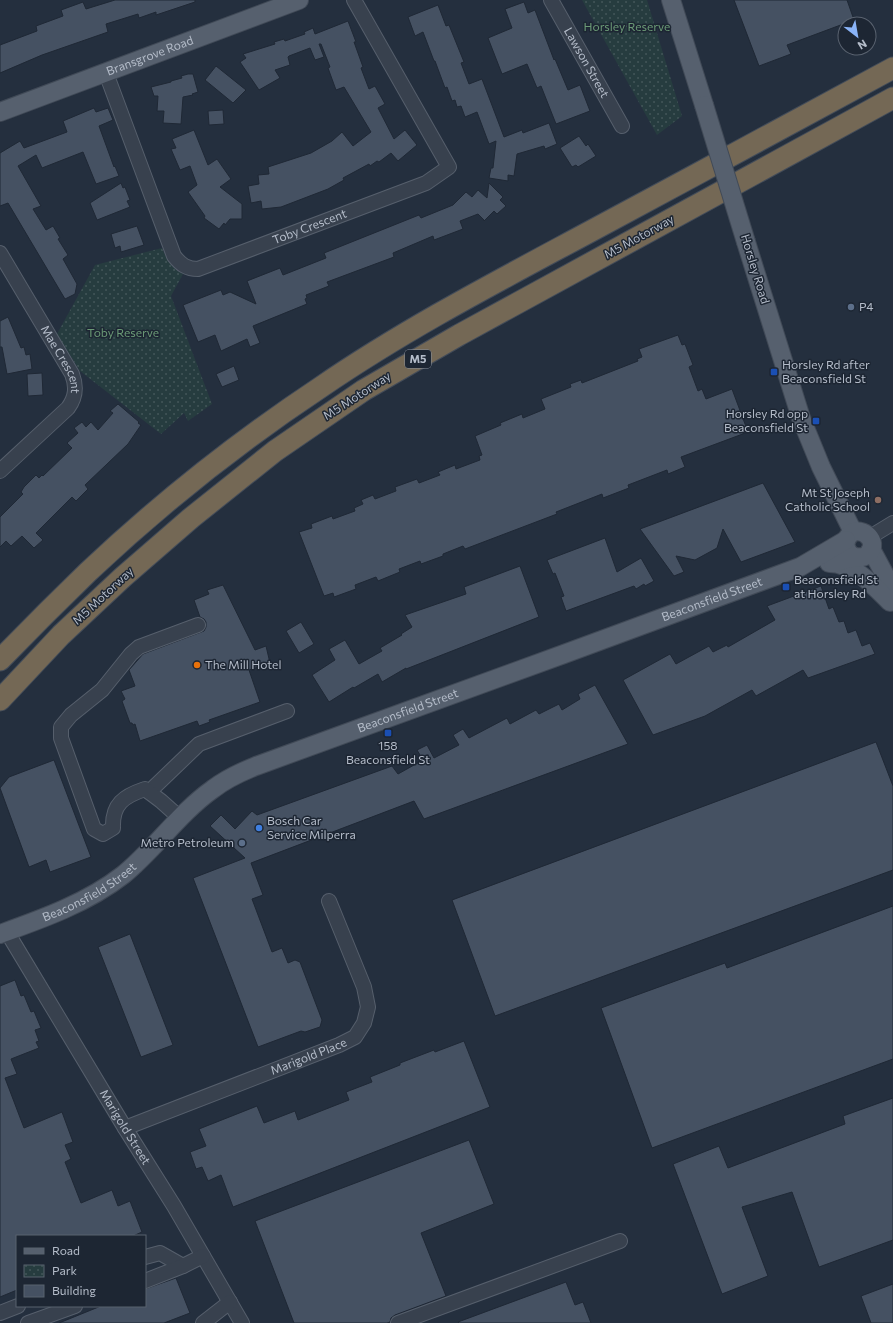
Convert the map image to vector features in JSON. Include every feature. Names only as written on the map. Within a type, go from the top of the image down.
[{"type":"highway","name":"M5","points":[[0,660],[40,618],[89,571],[150,517],[207,470],[321,386],[428,319],[893,68]]},
{"type":"highway","name":"M5 Motorway","points":[[0,700],[61,636],[123,577],[191,518],[275,451],[364,390],[459,335],[893,98]]},
{"type":"main road","name":"Bransgrove Road","points":[[0,112],[299,0]]},
{"type":"main road","name":"Horsley Road","points":[[671,0],[801,418],[849,536],[847,550],[864,550]]},
{"type":"main road","points":[[849,536],[860,531],[868,534],[864,550],[892,599]]},
{"type":"main road","name":"Beaconsfield Street","points":[[4,933],[84,900],[105,887],[139,861],[180,818],[213,788],[234,776],[256,766],[800,567],[849,536]]},
{"type":"main road","points":[[833,563],[864,550]]},
{"type":"main road","points":[[800,567],[824,563],[833,563],[842,566],[861,576],[892,599]]},
{"type":"street","name":"Toby Crescent","points":[[106,73],[173,252],[178,262],[190,269],[198,269],[426,183],[449,167],[354,0]]},
{"type":"street","name":"Lawson Street","points":[[551,0],[622,126]]},
{"type":"street","name":"Mae Crescent","points":[[0,253],[72,374],[75,383],[75,393],[73,401],[68,408],[0,471]]},
{"type":"street","points":[[864,550],[893,523]]},
{"type":"street","points":[[180,818],[161,801],[145,790],[130,794],[117,806],[112,818],[113,828],[103,834],[94,829],[61,738],[61,727],[71,714],[102,690],[131,654],[139,647],[198,624]]},
{"type":"street","points":[[148,792],[199,744],[287,711]]},
{"type":"street","name":"Marigold Place","points":[[125,1128],[339,1045],[355,1037],[364,1023],[368,1007],[366,994],[330,901]]},
{"type":"street","name":"Marigold Street","points":[[4,933],[174,1206],[242,1323]]},
{"type":"street","points":[[398,1323],[620,1241]]},
{"type":"street","points":[[146,1257],[160,1253],[183,1266]]},
{"type":"street","points":[[146,1281],[183,1266],[203,1256]]},
{"type":"street","points":[[203,1323],[230,1302]]},
{"type":"street","points":[[0,1313],[16,1307]]},
{"type":"street","points":[[28,1323],[72,1307]]},
{"type":"green space","name":"Horsley Reserve","points":[[582,0],[647,0],[682,116],[657,135]]},
{"type":"green space","name":"Toby Reserve","points":[[162,248],[170,263],[175,269],[183,274],[171,296],[212,404],[188,421],[184,413],[161,434],[80,371],[57,334],[95,265]]},
{"type":"building","points":[[115,0],[195,0],[195,2],[156,15],[156,12],[139,18],[138,14],[106,24],[108,32],[42,55],[0,73],[0,45],[37,31],[36,26],[63,16],[61,10],[83,2],[86,9]]},
{"type":"building","points":[[734,0],[847,0],[853,16],[837,16],[837,26],[787,45],[791,54],[759,66]]},
{"type":"building","points":[[524,2],[528,13],[535,10],[554,60],[555,59],[568,90],[580,85],[590,111],[556,124],[541,86],[537,88],[527,64],[502,74],[488,38],[512,28],[505,9]]},
{"type":"building","points":[[438,5],[446,26],[449,25],[464,62],[461,63],[469,84],[482,79],[504,137],[522,130],[523,133],[549,123],[557,144],[545,149],[544,146],[517,154],[514,176],[508,175],[508,181],[489,178],[491,168],[493,168],[496,141],[489,144],[477,112],[465,117],[461,106],[457,107],[455,100],[452,101],[447,87],[445,88],[423,32],[415,36],[408,17]]},
{"type":"building","points":[[348,21],[363,67],[361,68],[369,89],[375,86],[385,104],[378,108],[394,139],[405,130],[417,145],[398,161],[391,153],[379,162],[377,161],[370,166],[369,164],[343,178],[344,180],[328,189],[281,207],[262,209],[261,201],[251,203],[248,186],[259,184],[258,175],[269,174],[268,167],[311,153],[332,141],[342,132],[353,146],[371,132],[344,87],[336,90],[328,68],[330,67],[321,44],[319,44],[324,57],[315,60],[310,48],[289,56],[290,65],[275,70],[280,78],[259,90],[240,62],[246,58],[243,54],[275,44],[274,42],[284,39],[285,41],[305,34],[304,32],[313,28],[315,34]]},
{"type":"building","points":[[216,66],[246,90],[233,103],[205,80]]},
{"type":"building","points":[[188,74],[193,74],[198,92],[192,94],[193,95],[183,97],[181,124],[163,123],[164,111],[157,111],[158,96],[154,96],[151,87],[171,82]]},
{"type":"building","points":[[94,108],[96,112],[108,108],[113,120],[99,126],[114,167],[115,166],[119,176],[96,184],[83,152],[42,168],[36,155],[18,166],[41,206],[33,209],[46,230],[53,226],[60,238],[58,239],[68,255],[63,259],[77,284],[75,294],[65,299],[8,203],[0,206],[0,153],[20,141],[24,148],[67,132],[63,121]]},
{"type":"building","points":[[223,110],[224,124],[209,125],[208,111]]},
{"type":"building","points":[[194,130],[208,165],[217,159],[231,179],[220,187],[242,204],[242,219],[230,219],[219,229],[204,218],[205,216],[188,192],[197,185],[190,166],[180,170],[171,149],[176,148],[172,139]]},
{"type":"building","points":[[579,136],[586,146],[588,144],[596,156],[578,167],[576,165],[572,167],[560,148]]},
{"type":"building","points":[[121,183],[123,188],[125,187],[130,200],[127,201],[130,207],[97,220],[90,203]]},
{"type":"building","points":[[489,183],[503,197],[500,200],[506,206],[497,214],[494,211],[484,221],[478,214],[460,221],[463,229],[434,240],[433,236],[393,253],[394,257],[327,282],[329,286],[306,295],[307,298],[305,299],[307,304],[253,326],[260,343],[250,347],[247,339],[221,351],[215,335],[198,342],[183,305],[221,290],[223,295],[230,292],[256,304],[247,281],[280,268],[283,275],[326,258],[324,253],[419,215],[421,218],[453,205],[466,192],[472,197],[478,190],[487,198]]},
{"type":"building","points":[[137,226],[144,245],[121,252],[120,246],[115,248],[111,234]]},
{"type":"building","points":[[8,317],[21,348],[24,347],[26,355],[30,354],[32,369],[7,374],[2,347],[0,347],[0,321]]},
{"type":"building","points":[[678,335],[682,345],[685,344],[693,365],[689,367],[698,391],[702,389],[706,399],[732,389],[748,432],[681,457],[685,467],[668,474],[667,470],[628,485],[629,488],[603,498],[602,494],[556,512],[557,514],[465,549],[463,546],[443,554],[443,556],[421,564],[420,561],[399,569],[400,572],[378,581],[376,577],[355,585],[356,589],[334,597],[333,593],[324,596],[299,532],[312,528],[311,524],[332,516],[333,519],[355,511],[354,508],[363,504],[361,500],[373,495],[375,499],[396,491],[395,487],[417,479],[419,483],[440,475],[438,472],[455,465],[456,469],[480,460],[479,456],[482,455],[475,436],[522,414],[523,418],[545,409],[541,399],[571,387],[570,384],[581,380],[582,383],[638,361],[637,359],[642,357],[639,349]]},
{"type":"building","points":[[234,366],[239,380],[222,387],[216,374]]},
{"type":"building","points":[[42,373],[43,395],[28,396],[27,374]]},
{"type":"building","points":[[118,404],[141,425],[128,444],[85,485],[88,489],[76,501],[72,497],[36,533],[43,540],[34,548],[22,536],[11,546],[6,541],[0,547],[0,517],[23,494],[21,492],[24,487],[36,475],[39,478],[42,475],[43,476],[72,448],[67,443],[78,433],[74,428],[82,422],[86,427],[91,422],[98,430],[113,413],[110,411]]},
{"type":"building","points":[[763,483],[795,542],[741,562],[723,529],[717,548],[695,560],[676,556],[684,572],[674,576],[640,529]]},
{"type":"building","points":[[605,538],[617,572],[641,558],[654,581],[645,586],[644,584],[636,589],[634,586],[566,611],[561,597],[564,596],[555,573],[553,574],[547,560]]},
{"type":"building","points":[[520,566],[539,617],[406,668],[382,682],[378,674],[329,702],[312,675],[335,660],[329,649],[345,640],[359,664],[382,651],[380,648],[402,635],[401,634],[412,627],[405,615],[466,594],[464,587]]},
{"type":"building","name":"The Mill Hotel","points":[[223,585],[255,650],[266,646],[270,663],[249,670],[260,702],[209,720],[210,722],[199,726],[197,721],[140,741],[135,724],[133,725],[130,723],[122,701],[125,699],[121,691],[135,686],[129,670],[143,654],[204,631],[206,622],[200,617],[194,600],[209,594],[207,590]]},
{"type":"building","points":[[821,586],[829,609],[833,607],[839,622],[844,621],[848,633],[856,630],[862,646],[870,643],[875,654],[808,678],[803,670],[756,696],[752,690],[705,716],[653,735],[623,680],[670,654],[676,664],[709,646],[713,652],[727,645],[728,647],[775,620],[767,606]]},
{"type":"building","points":[[301,622],[314,644],[299,653],[286,631]]},
{"type":"building","points":[[595,685],[628,744],[424,819],[414,801],[251,863],[263,895],[252,899],[272,952],[282,948],[288,963],[295,960],[300,962],[322,1020],[320,1027],[305,1032],[301,1031],[258,1047],[193,878],[245,858],[210,826],[221,815],[235,829],[252,811],[257,815],[392,766],[398,774],[423,760],[417,750],[427,745],[434,758],[459,745],[453,735],[463,729],[469,738],[507,718],[510,724],[536,710],[539,714],[559,704],[562,710],[580,699],[578,694]]},
{"type":"building","points":[[876,742],[893,786],[893,870],[495,1016],[452,900]]},
{"type":"building","points":[[54,760],[91,857],[50,872],[46,860],[29,867],[0,788],[9,777]]},
{"type":"building","points":[[893,906],[893,1059],[652,1148],[601,1008],[725,963],[727,968]]},
{"type":"building","points":[[130,934],[173,1045],[141,1057],[98,947]]},
{"type":"building","points":[[15,980],[21,996],[24,995],[31,1012],[34,1011],[41,1028],[35,1030],[39,1041],[36,1042],[39,1048],[11,1059],[17,1074],[5,1078],[24,1128],[62,1112],[73,1142],[65,1145],[71,1159],[65,1162],[81,1203],[112,1190],[118,1206],[130,1201],[142,1232],[135,1235],[16,1235],[16,1290],[0,1297],[0,986]]},
{"type":"building","points":[[464,1041],[490,1107],[233,1207],[221,1175],[208,1181],[202,1167],[196,1169],[190,1152],[206,1146],[199,1129],[257,1106],[264,1123],[295,1111],[298,1120],[349,1100],[346,1092],[372,1082],[370,1077],[400,1065],[400,1063],[434,1050],[435,1052]]},
{"type":"building","points":[[893,1098],[893,1240],[819,1267],[792,1192],[742,1207],[768,1276],[722,1294],[673,1164],[719,1146],[728,1168],[845,1124],[843,1116]]},
{"type":"building","points":[[469,1140],[494,1204],[421,1233],[446,1296],[395,1315],[391,1318],[390,1322],[387,1323],[294,1323],[255,1221]]},
{"type":"building","points":[[176,1278],[190,1313],[164,1323],[59,1323],[99,1307],[146,1307],[146,1289]]},
{"type":"building","points":[[566,1282],[575,1305],[583,1302],[591,1323],[458,1322]]},
{"type":"building","points":[[893,1284],[893,1323],[871,1323],[861,1296]]},
{"type":"place","name":"P4","points":[[851,307]]},
{"type":"place","name":"Horsley Rd after Beaconsfield St","points":[[774,372]]},
{"type":"place","name":"Horsley Rd opp Beaconsfield St","points":[[816,421]]},
{"type":"place","name":"Mt St Joseph Catholic School","points":[[878,500]]},
{"type":"place","name":"Beaconsfield St at Horsley Rd","points":[[786,587]]},
{"type":"place","name":"The Mill Hotel","points":[[197,665]]},
{"type":"place","name":"158 Beaconsfield St","points":[[388,733]]},
{"type":"place","name":"Bosch Car Service Milperra","points":[[259,828]]},
{"type":"place","name":"Metro Petroleum","points":[[242,843]]}]
